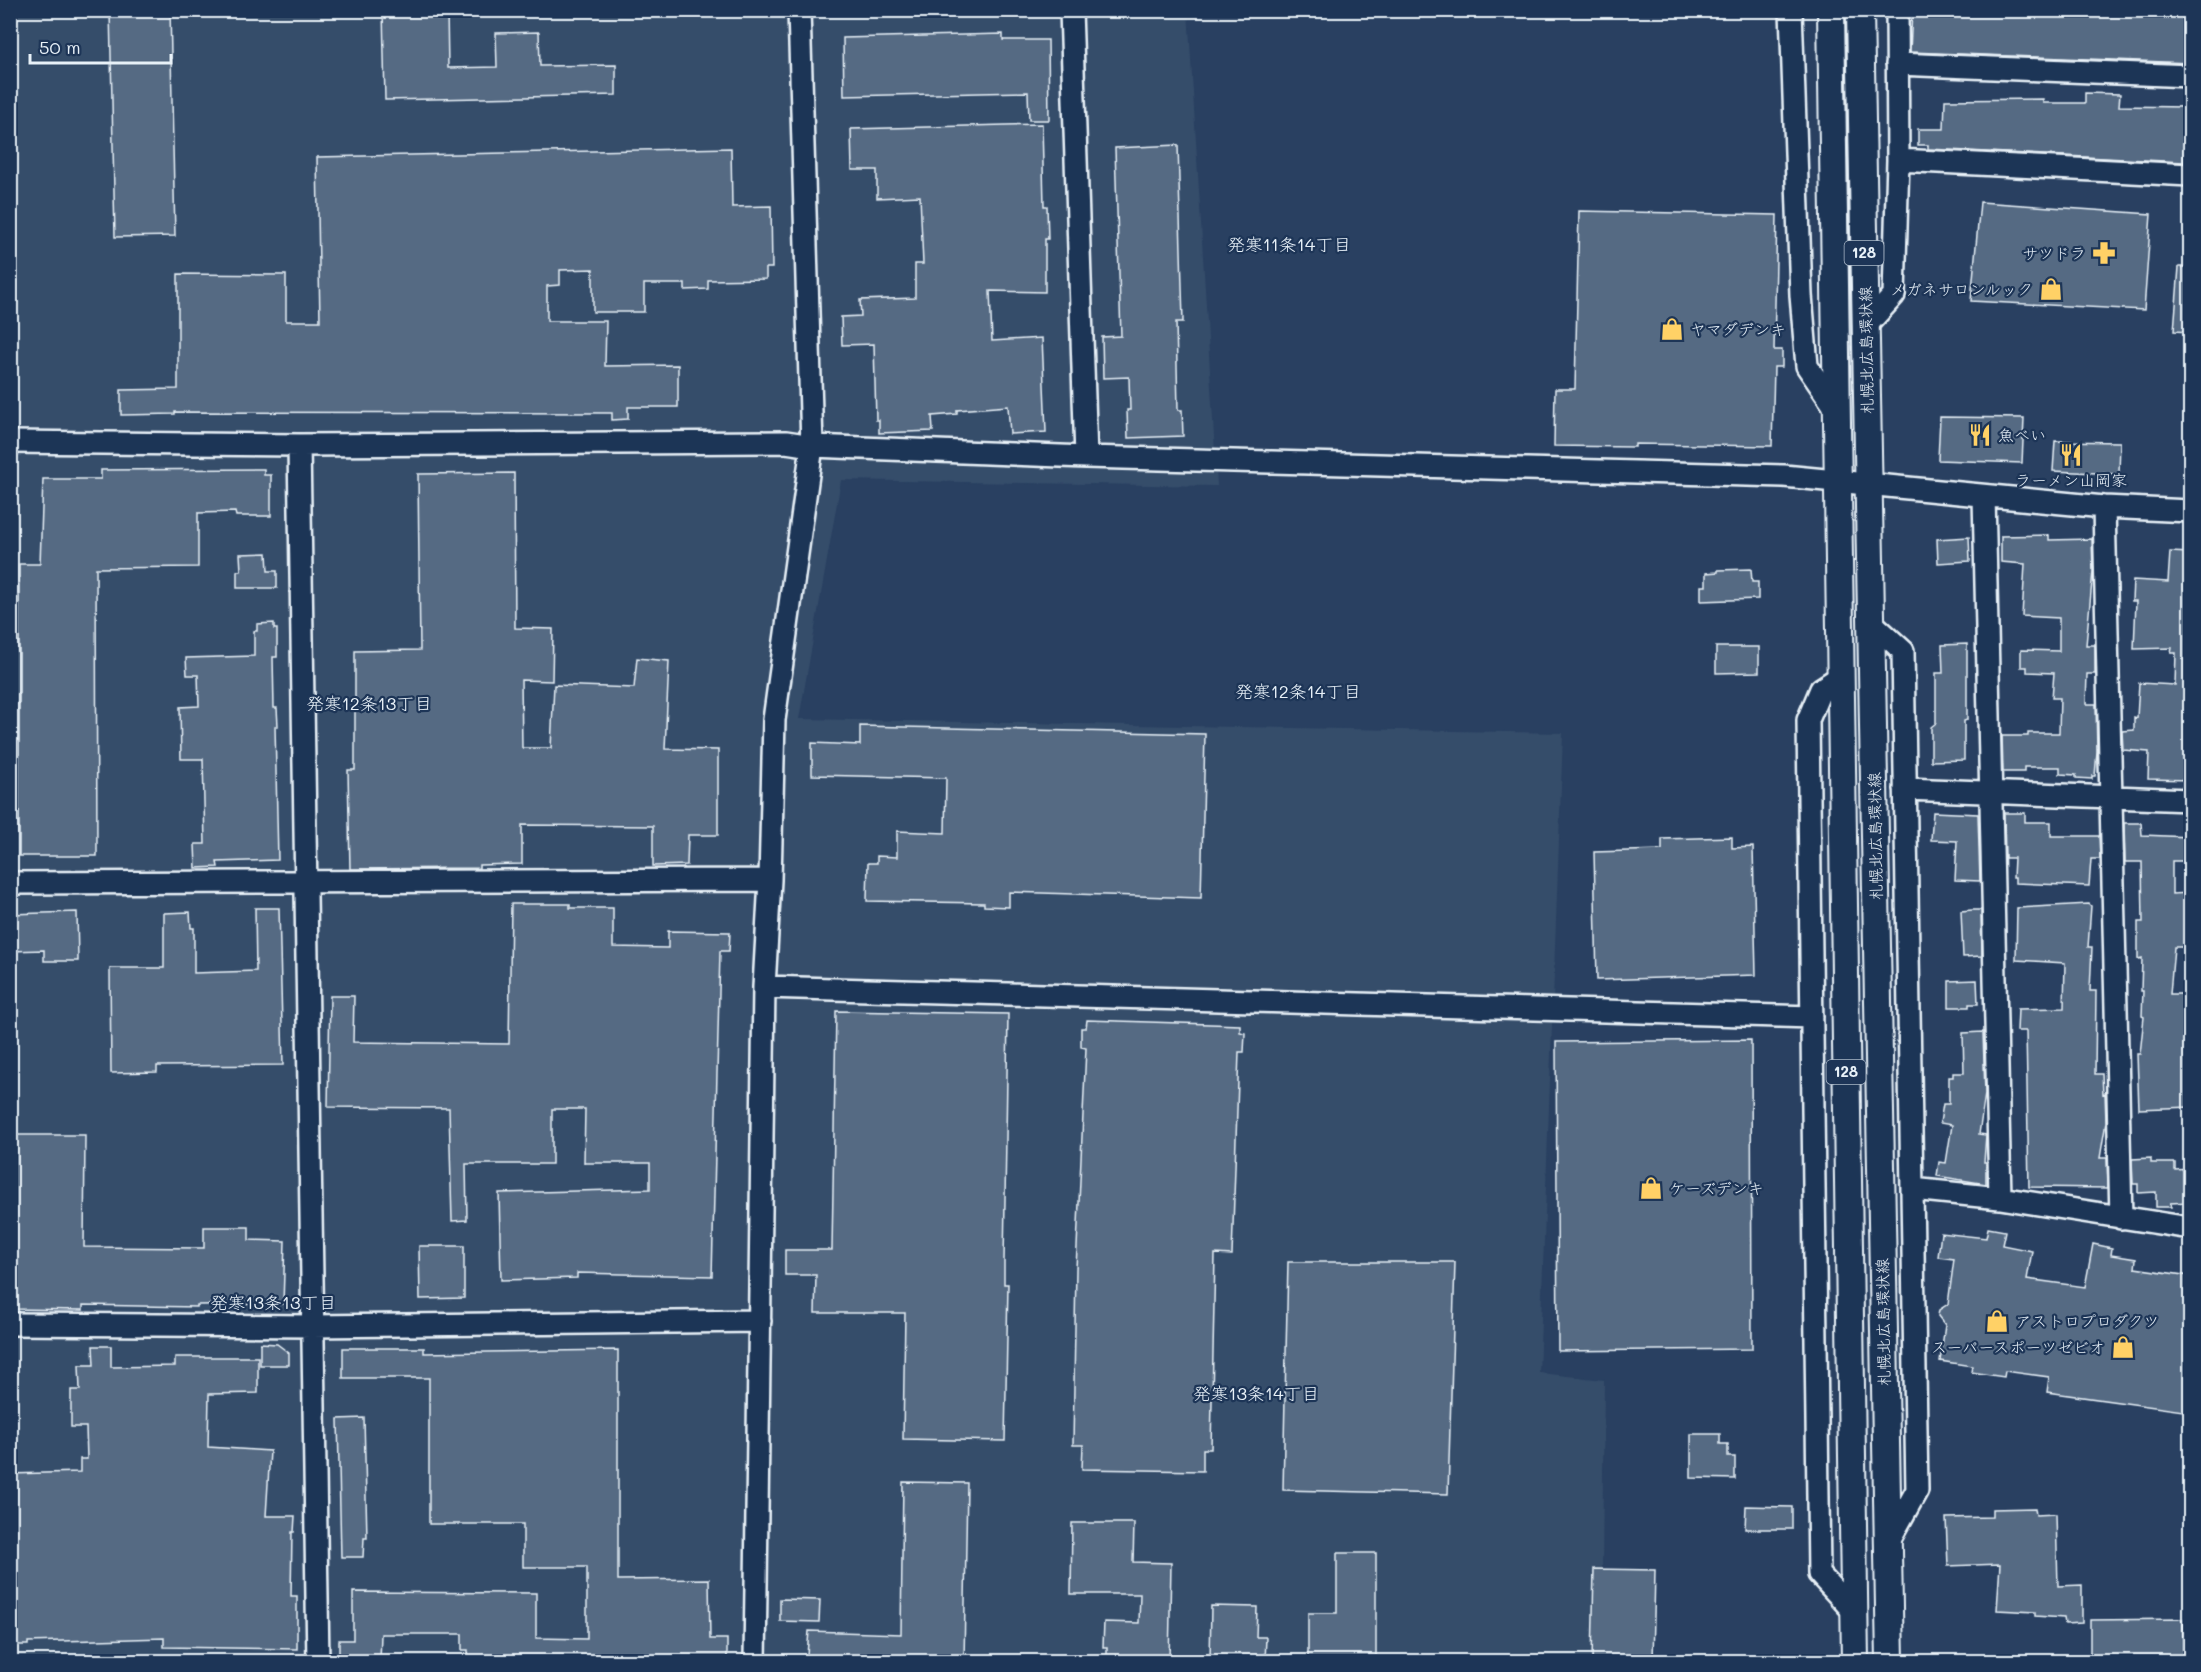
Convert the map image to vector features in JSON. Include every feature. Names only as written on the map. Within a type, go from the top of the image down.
[{"type":"main road","name":"札幌北広島環状線","points":[[1860,17],[1890,1662]]},
{"type":"main road","name":"札幌北広島環状線","points":[[1832,18],[1855,1662]]},
{"type":"street","points":[[755,1662],[764,987],[770,880],[774,720],[812,446],[799,10]]},
{"type":"street","points":[[1071,10],[1086,457]]},
{"type":"street","points":[[1791,10],[1801,295],[1807,366],[1837,410]]},
{"type":"street","points":[[1865,327],[1894,295],[1898,160],[1897,10]]},
{"type":"street","points":[[1897,64],[2190,76]]},
{"type":"street","points":[[1898,160],[2190,176]]},
{"type":"street","points":[[10,442],[299,445],[786,442],[812,446],[1086,457],[1784,476],[2104,507],[2190,511]]},
{"type":"street","points":[[299,445],[318,1662]]},
{"type":"street","points":[[1984,496],[2000,1198]]},
{"type":"street","points":[[2104,507],[2121,1218]]},
{"type":"street","points":[[1871,622],[1903,651],[1917,1490],[1887,1544]]},
{"type":"street","points":[[1841,676],[1821,689],[1808,720],[1819,1574],[1854,1612]]},
{"type":"street","points":[[1905,789],[2190,800]]},
{"type":"street","points":[[10,883],[770,880]]},
{"type":"street","points":[[764,987],[1812,1017]]},
{"type":"street","points":[[1912,1189],[2000,1198],[2190,1228]]},
{"type":"street","points":[[10,1324],[313,1326],[760,1321]]},
{"type":"shaded area","points":[[11,11],[1188,11],[1217,486],[841,480],[799,719],[1563,733],[1539,1373],[1604,1380],[1601,1661],[11,1662]]},
{"type":"building","points":[[110,10],[170,10],[175,236],[115,237]]},
{"type":"building","points":[[383,10],[447,10],[448,68],[497,67],[496,33],[539,32],[540,66],[616,65],[616,95],[385,100]]},
{"type":"building","points":[[1912,10],[2113,12],[2113,10],[2190,10],[2190,63],[1910,52]]},
{"type":"building","points":[[1003,34],[1003,40],[1048,40],[1049,120],[1029,120],[1028,92],[844,96],[843,38]]},
{"type":"building","points":[[2085,93],[2120,94],[2119,106],[2184,107],[2184,162],[1928,149],[1928,145],[1918,145],[1918,129],[1944,129],[1945,100],[2043,99],[2043,103],[2085,103]]},
{"type":"building","points":[[1042,124],[1044,206],[1047,206],[1048,239],[1045,239],[1045,292],[990,291],[992,341],[1042,338],[1046,432],[1010,434],[1008,406],[957,410],[957,414],[932,416],[933,431],[879,433],[879,420],[876,420],[874,344],[842,345],[841,317],[861,316],[860,300],[915,298],[915,264],[923,264],[920,196],[877,198],[877,170],[852,170],[851,129]]},
{"type":"building","points":[[1178,145],[1183,322],[1176,322],[1178,410],[1182,410],[1183,436],[1128,438],[1129,377],[1103,378],[1102,337],[1121,336],[1115,148]]},
{"type":"building","points":[[731,148],[732,207],[771,206],[772,268],[766,268],[766,279],[708,280],[708,289],[685,290],[685,284],[644,284],[644,312],[593,312],[593,269],[560,270],[560,285],[547,286],[547,321],[606,321],[605,366],[678,365],[678,407],[628,407],[628,419],[612,420],[612,413],[175,412],[175,414],[121,415],[121,390],[178,389],[178,274],[286,275],[286,321],[320,321],[317,157]]},
{"type":"building","points":[[1980,202],[2151,214],[2144,310],[1971,301]]},
{"type":"building","points":[[1579,211],[1777,215],[1774,350],[1782,350],[1782,367],[1774,367],[1772,446],[1635,444],[1635,447],[1554,446],[1555,389],[1575,389]]},
{"type":"building","points":[[2179,267],[2190,267],[2190,332],[2174,331]]},
{"type":"building","points":[[1940,417],[2024,418],[2022,463],[1938,460]]},
{"type":"building","points":[[2055,441],[2120,442],[2119,474],[2053,471]]},
{"type":"building","points":[[264,469],[264,475],[271,475],[271,516],[236,516],[235,512],[198,513],[198,567],[96,568],[97,856],[19,856],[19,564],[40,564],[43,479],[101,479],[101,470]]},
{"type":"building","points":[[514,473],[515,628],[553,629],[552,681],[521,680],[522,748],[551,748],[554,685],[634,688],[637,658],[669,661],[665,749],[718,750],[718,835],[688,835],[687,865],[653,866],[653,826],[522,825],[522,864],[479,865],[479,868],[350,869],[348,770],[355,770],[355,651],[420,650],[418,474]]},
{"type":"building","points":[[2049,535],[2049,540],[2092,539],[2093,571],[2086,645],[2095,645],[2095,674],[2087,674],[2086,704],[2096,704],[2097,751],[2095,776],[2092,776],[2092,779],[2060,774],[2060,767],[2024,767],[2024,772],[2003,772],[2002,736],[2059,733],[2060,698],[2052,698],[2054,673],[2027,672],[2027,667],[2021,667],[2021,650],[2059,651],[2059,618],[2022,616],[2025,564],[2001,562],[2001,536]]},
{"type":"building","points":[[1969,537],[1970,561],[1938,563],[1937,539]]},
{"type":"building","points":[[2170,552],[2190,553],[2190,780],[2148,779],[2149,752],[2123,750],[2122,731],[2134,730],[2134,717],[2137,718],[2139,683],[2175,685],[2176,653],[2171,653],[2172,648],[2134,649],[2136,601],[2132,601],[2133,580],[2168,582]]},
{"type":"building","points":[[267,553],[268,571],[277,571],[277,588],[237,588],[237,571],[241,571],[240,554]]},
{"type":"building","points":[[1751,569],[1752,582],[1758,582],[1758,599],[1701,601],[1701,586],[1706,586],[1706,573],[1718,572],[1718,570]]},
{"type":"building","points":[[274,623],[274,629],[277,629],[277,657],[273,657],[274,708],[277,708],[278,726],[275,726],[278,860],[217,862],[218,867],[196,868],[195,844],[205,844],[203,759],[181,759],[180,707],[199,706],[198,675],[187,675],[186,658],[254,656],[254,631],[257,631],[257,624]]},
{"type":"building","points":[[1967,644],[1967,720],[1964,721],[1964,760],[1931,761],[1931,727],[1936,723],[1936,673],[1943,673],[1942,645]]},
{"type":"building","points":[[1716,647],[1759,647],[1759,672],[1716,673]]},
{"type":"building","points":[[860,726],[1205,734],[1201,898],[1009,892],[1009,907],[984,906],[984,903],[867,901],[868,863],[877,863],[877,856],[897,857],[897,831],[945,833],[946,778],[812,775],[812,743],[860,745]]},
{"type":"building","points":[[1933,812],[1978,814],[1980,881],[1955,880],[1957,841],[1931,840]]},
{"type":"building","points":[[2004,813],[2025,813],[2025,822],[2051,822],[2051,836],[2099,836],[2100,859],[2091,859],[2089,886],[2015,883],[2014,858],[2005,858]]},
{"type":"building","points":[[2124,823],[2141,823],[2142,835],[2190,837],[2190,861],[2172,861],[2172,894],[2190,893],[2190,947],[2174,947],[2170,994],[2190,994],[2190,1107],[2139,1109],[2137,1054],[2140,1054],[2144,1017],[2142,1016],[2143,991],[2141,991],[2142,958],[2138,959],[2138,922],[2143,922],[2142,862],[2125,862]]},
{"type":"building","points":[[1732,837],[1732,848],[1753,847],[1756,975],[1597,980],[1594,852],[1662,850],[1662,839]]},
{"type":"building","points":[[511,904],[570,904],[570,908],[613,908],[613,947],[668,948],[668,931],[730,932],[729,951],[720,951],[712,1276],[577,1273],[577,1278],[501,1280],[499,1193],[650,1189],[650,1163],[584,1163],[585,1109],[552,1109],[552,1164],[466,1164],[467,1220],[452,1221],[449,1108],[328,1107],[330,996],[354,996],[353,1042],[509,1044]]},
{"type":"building","points":[[2089,904],[2091,906],[2088,947],[2092,947],[2090,991],[2096,991],[2095,1074],[2102,1074],[2103,1094],[2105,1093],[2106,1122],[2100,1158],[2107,1158],[2108,1188],[2029,1187],[2026,1031],[2017,1031],[2018,1009],[2064,1008],[2065,963],[2016,960],[2017,908]]},
{"type":"building","points":[[255,908],[279,908],[283,1065],[157,1066],[157,1072],[111,1073],[110,968],[164,968],[164,913],[190,912],[191,928],[194,928],[194,973],[256,971]]},
{"type":"building","points":[[1981,910],[1982,956],[1963,957],[1961,911]]},
{"type":"building","points":[[77,912],[78,961],[44,961],[44,950],[10,951],[10,914]]},
{"type":"building","points":[[1977,980],[1978,1004],[1969,1004],[1969,1007],[1949,1007],[1949,981]]},
{"type":"building","points":[[836,1011],[1008,1014],[1004,1261],[1004,1284],[1008,1284],[1005,1441],[903,1439],[905,1313],[815,1313],[816,1275],[785,1275],[785,1250],[832,1250]]},
{"type":"building","points":[[1087,1020],[1240,1025],[1240,1032],[1245,1033],[1244,1052],[1239,1052],[1232,1255],[1215,1254],[1211,1449],[1203,1449],[1203,1471],[1082,1469],[1083,1445],[1073,1445],[1076,1269],[1086,1048],[1081,1047],[1081,1028],[1086,1028]]},
{"type":"building","points":[[1983,1032],[1985,1094],[1979,1134],[1986,1135],[1984,1162],[1986,1162],[1986,1184],[1937,1176],[1939,1162],[1946,1163],[1952,1125],[1940,1123],[1943,1104],[1949,1104],[1949,1077],[1953,1077],[1953,1073],[1964,1073],[1963,1033]]},
{"type":"building","points":[[1751,1040],[1752,1349],[1558,1351],[1556,1042]]},
{"type":"building","points":[[12,1135],[85,1135],[84,1247],[204,1248],[204,1227],[249,1227],[249,1240],[285,1241],[283,1304],[197,1305],[197,1307],[83,1305],[83,1310],[10,1309]]},
{"type":"building","points":[[2151,1158],[2151,1163],[2175,1163],[2175,1170],[2190,1169],[2190,1202],[2170,1203],[2171,1207],[2156,1207],[2156,1192],[2138,1193],[2138,1184],[2133,1184],[2132,1159]]},
{"type":"building","points":[[1988,1228],[2005,1231],[2002,1245],[2032,1251],[2027,1279],[2085,1287],[2093,1244],[2112,1248],[2111,1255],[2136,1259],[2135,1268],[2190,1276],[2190,1412],[2047,1392],[2049,1377],[2005,1371],[2004,1377],[1971,1372],[1972,1366],[1940,1361],[1945,1325],[1938,1316],[1939,1310],[1948,1304],[1954,1259],[1938,1257],[1941,1233],[1986,1238]]},
{"type":"building","points":[[419,1246],[464,1246],[464,1298],[420,1299]]},
{"type":"building","points":[[1288,1262],[1455,1262],[1448,1494],[1283,1490]]},
{"type":"building","points":[[260,1343],[277,1344],[289,1353],[289,1365],[260,1365]]},
{"type":"building","points":[[93,1346],[111,1346],[111,1367],[175,1366],[175,1357],[258,1357],[258,1393],[209,1394],[208,1447],[270,1451],[266,1516],[295,1516],[294,1532],[292,1532],[291,1596],[297,1596],[297,1649],[164,1647],[164,1638],[28,1642],[28,1645],[10,1645],[10,1474],[80,1472],[80,1459],[87,1459],[86,1427],[71,1427],[71,1390],[80,1390],[79,1365],[94,1365]]},
{"type":"building","points":[[343,1348],[424,1348],[424,1353],[618,1350],[618,1580],[709,1579],[710,1639],[727,1639],[727,1662],[468,1662],[468,1650],[462,1650],[462,1634],[381,1634],[380,1662],[339,1662],[339,1640],[353,1640],[353,1592],[536,1593],[536,1638],[587,1639],[587,1567],[523,1567],[523,1524],[429,1524],[429,1378],[343,1378]]},
{"type":"building","points":[[364,1418],[367,1538],[364,1538],[363,1557],[341,1557],[338,1419]]},
{"type":"building","points":[[1691,1434],[1720,1434],[1720,1444],[1728,1444],[1728,1457],[1735,1457],[1735,1479],[1691,1478]]},
{"type":"building","points":[[903,1482],[967,1483],[964,1662],[901,1662],[901,1659],[807,1655],[809,1631],[901,1634]]},
{"type":"building","points":[[1746,1506],[1792,1507],[1792,1529],[1745,1529]]},
{"type":"building","points":[[2035,1508],[2036,1515],[2056,1514],[2058,1586],[2082,1585],[2082,1623],[2065,1624],[2064,1618],[2035,1616],[2035,1612],[1997,1610],[2000,1564],[1948,1566],[1946,1518],[1992,1517],[1992,1509]]},
{"type":"building","points":[[1072,1523],[1134,1523],[1133,1562],[1171,1563],[1169,1662],[1107,1662],[1107,1647],[1103,1647],[1104,1622],[1139,1623],[1140,1594],[1071,1594]]},
{"type":"building","points":[[1337,1553],[1376,1553],[1376,1662],[1308,1662],[1308,1613],[1337,1613]]},
{"type":"building","points":[[1594,1569],[1655,1570],[1653,1662],[1592,1662]]},
{"type":"building","points":[[780,1599],[820,1600],[819,1622],[780,1621]]},
{"type":"building","points":[[1211,1606],[1257,1607],[1256,1637],[1266,1637],[1265,1662],[1210,1662]]},
{"type":"building","points":[[2183,1619],[2183,1662],[2090,1662],[2090,1620]]},
{"type":"place","name":"サツドラ","points":[[2104,253]]},
{"type":"place","name":"メガネサロンルック","points":[[2051,289]]},
{"type":"place","name":"ヤマダデンキ","points":[[1672,329]]},
{"type":"place","name":"魚べい","points":[[1980,435]]},
{"type":"place","name":"ラーメン山岡家","points":[[2071,455]]},
{"type":"place","name":"ケーズデンキ","points":[[1651,1188]]},
{"type":"place","name":"アストロプロダクツ","points":[[1997,1321]]},
{"type":"place","name":"スーパースポーツゼビオ","points":[[2123,1347]]},
{"type":"district","name":"発寒11条14丁目","points":[[1289,245]]},
{"type":"district","name":"発寒12条14丁目","points":[[1298,692]]},
{"type":"district","name":"発寒12条13丁目","points":[[369,704]]},
{"type":"district","name":"発寒13条13丁目","points":[[273,1303]]},
{"type":"district","name":"発寒13条14丁目","points":[[1256,1394]]}]
